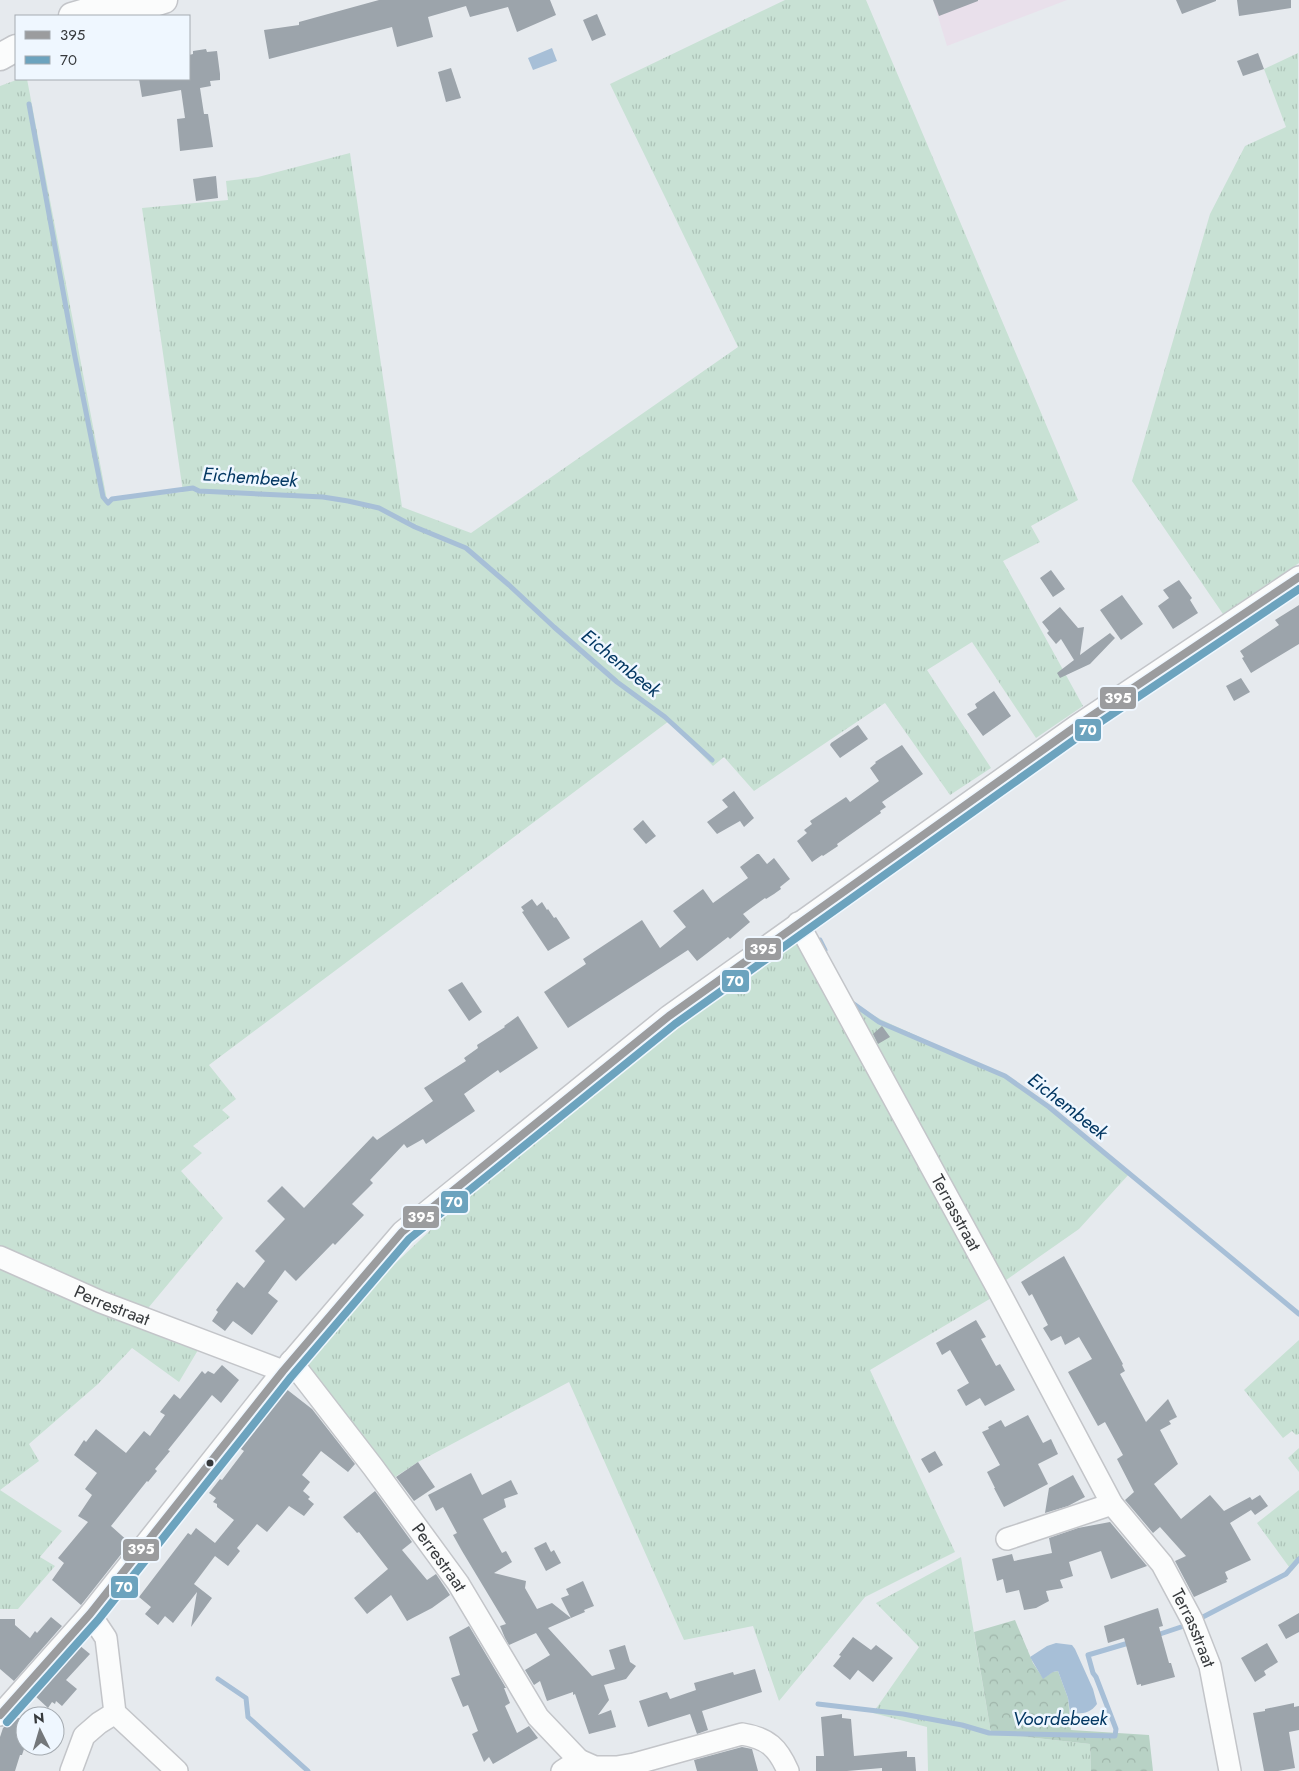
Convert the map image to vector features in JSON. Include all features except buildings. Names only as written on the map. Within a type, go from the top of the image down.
[{"type":"main road","points":[[75,15],[126,0]]},
{"type":"main road","points":[[118,15],[164,0]]},
{"type":"main road","points":[[0,37],[15,32]]},
{"type":"main road","points":[[0,57],[15,49]]},
{"type":"street","points":[[0,1715],[90,1614],[287,1366],[402,1232],[668,1016],[1075,727],[1299,577]]},
{"type":"street","name":"Terrasstraat","points":[[798,923],[1112,1504],[1162,1564],[1195,1626],[1210,1666],[1230,1771]]},
{"type":"street","name":"Perrestraat","points":[[0,1256],[101,1302],[287,1366],[372,1467],[458,1583],[538,1717],[571,1765]]},
{"type":"street","points":[[1007,1539],[1112,1504]]},
{"type":"street","points":[[90,1614],[106,1638],[115,1713],[177,1771]]},
{"type":"street","points":[[72,1771],[84,1736],[115,1713]]},
{"type":"street","points":[[571,1765],[617,1767],[634,1764],[742,1734],[764,1740],[779,1751],[788,1771]]},
{"type":"shaded area","points":[[933,0],[1067,0],[947,46]]},
{"type":"green space","points":[[785,0],[866,0],[1078,500],[1031,526],[1040,542],[1003,561],[1083,706],[1036,738],[972,642],[927,670],[991,768],[950,795],[885,703],[754,791],[724,757],[713,766],[669,721],[209,1065],[236,1099],[222,1110],[230,1117],[193,1146],[202,1153],[181,1171],[223,1218],[144,1313],[0,1250],[0,86],[16,80],[27,80],[107,500],[183,492],[142,208],[228,200],[226,181],[258,177],[350,153],[402,507],[471,533],[738,347],[610,84]]},
{"type":"green space","points":[[1298,53],[1299,563],[1223,614],[1132,481],[1210,214],[1245,146],[1286,127],[1264,69]]},
{"type":"green space","points":[[793,940],[801,943],[993,1297],[870,1370],[955,1552],[865,1597],[779,1701],[753,1626],[684,1640],[569,1382],[418,1462],[392,1479],[310,1372],[308,1360],[315,1344],[383,1275],[456,1206],[581,1103]]},
{"type":"green space","points":[[853,1004],[882,1020],[1005,1076],[1049,1107],[1130,1173],[1079,1229],[999,1285]]},
{"type":"green space","points":[[0,1261],[201,1345],[179,1382],[132,1348],[98,1384],[29,1444],[39,1461],[0,1490]]},
{"type":"green space","points":[[1299,1340],[1299,1434],[1296,1435],[1292,1431],[1283,1438],[1244,1390]]},
{"type":"green space","points":[[1299,1448],[1299,1472],[1288,1458]]},
{"type":"green space","points":[[0,1490],[62,1531],[40,1557],[55,1566],[18,1609],[0,1609]]},
{"type":"green space","points":[[1299,1490],[1299,1563],[1292,1571],[1257,1523]]},
{"type":"green space","points":[[961,1557],[991,1733],[1090,1744],[1091,1771],[928,1771],[927,1727],[873,1713],[919,1647],[876,1603]]},
{"type":"green space","points":[[1015,1620],[1033,1663],[1043,1678],[1058,1671],[1068,1698],[1071,1730],[1149,1735],[1153,1771],[1091,1771],[1090,1744],[991,1733],[974,1632]]},
{"type":"water","points":[[552,48],[557,61],[533,70],[528,58]]},
{"type":"water","points":[[1056,1643],[1072,1645],[1075,1649],[1093,1689],[1097,1704],[1088,1712],[1070,1713],[1068,1698],[1058,1671],[1043,1679],[1030,1657],[1047,1646]]},
{"type":"waterway","name":"Eichembeek","points":[[29,104],[75,357],[103,497],[108,503],[112,499],[193,488],[199,491],[323,497],[379,508],[415,527],[466,548],[617,682],[665,717],[712,760]]},
{"type":"waterway","name":"Eichembeek","points":[[820,940],[825,950]]},
{"type":"waterway","name":"Eichembeek","points":[[851,1002],[879,1022],[1005,1076],[1049,1107],[1299,1314]]},
{"type":"waterway","name":"Voordebeek","points":[[1199,1619],[1286,1574],[1299,1559]]},
{"type":"waterway","name":"Voordebeek","points":[[1154,1636],[1187,1625]]},
{"type":"waterway","name":"Voordebeek","points":[[818,1704],[903,1714],[962,1725],[989,1733],[1115,1736],[1116,1729],[1093,1673],[1088,1655],[1132,1642]]},
{"type":"waterway","points":[[218,1679],[246,1698],[248,1717],[308,1771]]},
{"type":"transit line","name":"395","points":[[0,1715],[90,1614],[283,1371],[402,1232],[669,1016],[1075,727],[1299,577]]},
{"type":"transit line","name":"70","points":[[7,1722],[98,1620],[291,1377],[409,1239],[675,1024],[1081,735],[1299,589]]}]
